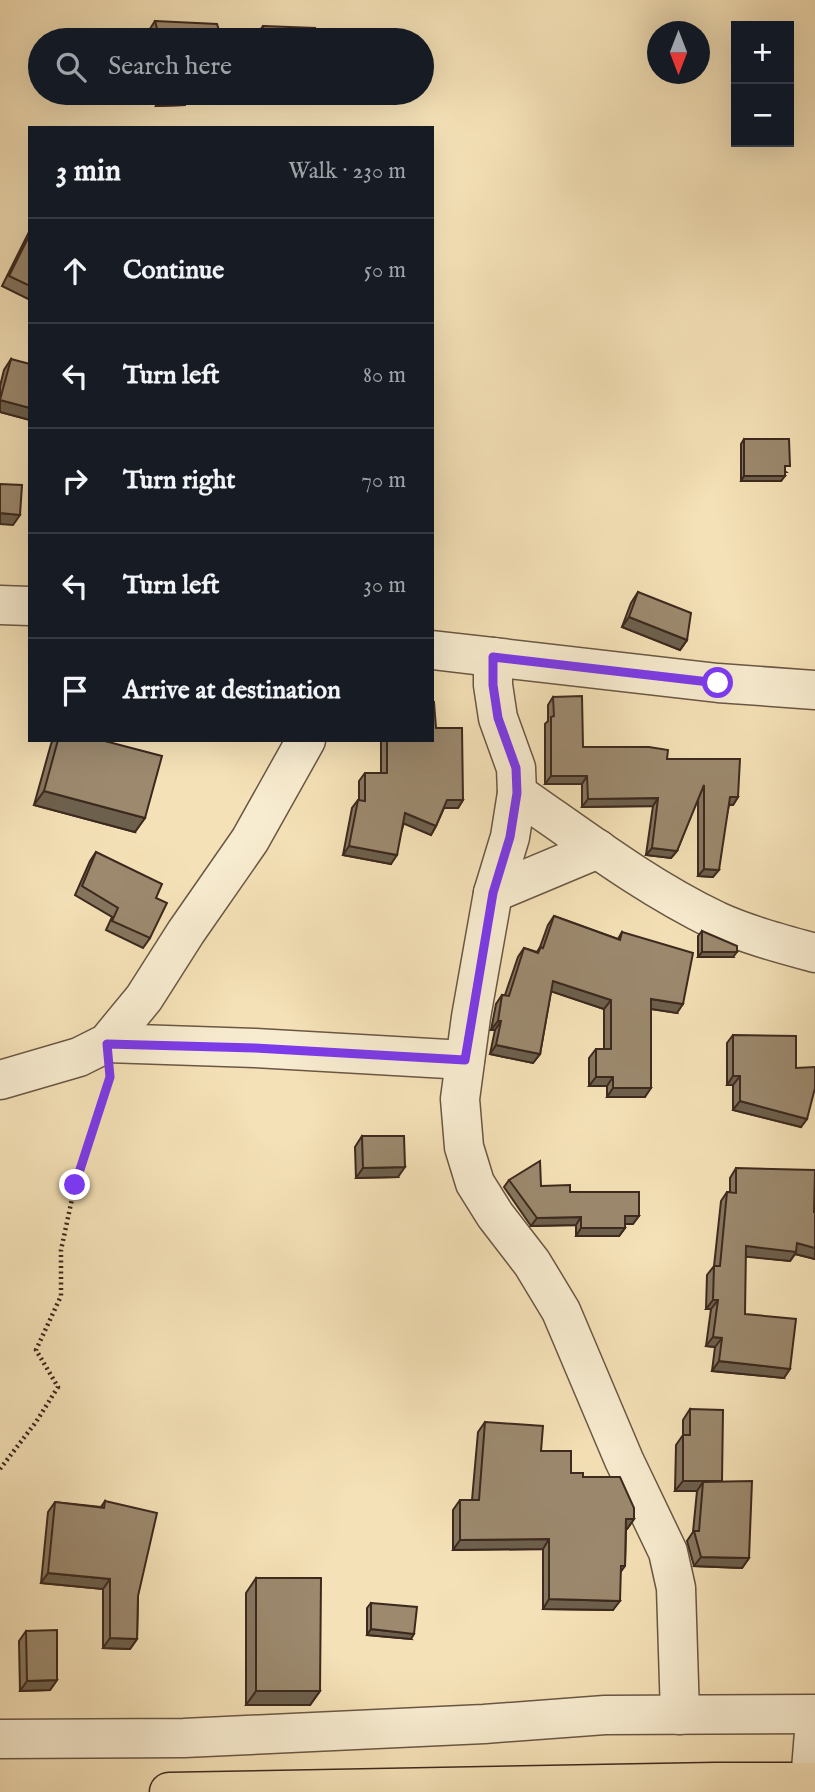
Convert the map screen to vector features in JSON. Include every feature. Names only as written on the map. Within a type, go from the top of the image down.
[{"type":"highway","points":[[169,1792],[715,1787],[813,1782]]},
{"type":"street","points":[[0,605],[28,606]]},
{"type":"street","points":[[434,650],[718,683],[815,690]]},
{"type":"street","points":[[493,657],[493,685],[498,718],[516,768],[517,793],[510,837],[493,893],[465,1060],[460,1099],[464,1147],[475,1183],[495,1215],[532,1263],[561,1311],[624,1460],[668,1552],[676,1588],[680,1715]]},
{"type":"street","points":[[0,1080],[79,1057],[107,1044],[144,998],[250,840],[305,742]]},
{"type":"street","points":[[517,793],[652,885],[719,921],[774,942],[815,953]]},
{"type":"street","points":[[493,893],[598,849]]},
{"type":"street","points":[[107,1044],[255,1048],[465,1060]]},
{"type":"street","points":[[0,1739],[184,1738],[484,1724],[605,1715],[815,1714]]},
{"type":"street","points":[[813,1782],[815,1720]]},
{"type":"path","points":[[0,1469],[36,1422],[58,1387],[36,1350],[61,1296],[61,1250],[75,1185],[110,1077],[107,1044]]},
{"type":"building","points":[[155,21],[217,24],[218,28],[157,28]]},
{"type":"building","points":[[263,26],[315,28],[263,28]]},
{"type":"building","points":[[28,238],[28,285],[9,276]]},
{"type":"building","points":[[11,359],[28,363],[28,407],[0,400]]},
{"type":"building","points":[[744,439],[789,439],[790,466],[785,466],[785,476],[744,476]]},
{"type":"building","points":[[0,484],[22,485],[20,515],[0,513]]},
{"type":"building","points":[[638,592],[691,613],[687,640],[629,617]]},
{"type":"building","points":[[582,696],[583,747],[649,747],[668,750],[667,759],[740,759],[738,797],[730,797],[719,870],[704,869],[704,785],[677,851],[652,848],[658,798],[588,799],[587,776],[551,776],[553,697]]},
{"type":"building","points":[[434,702],[436,728],[462,728],[463,800],[447,800],[436,826],[405,813],[397,855],[349,846],[358,800],[365,801],[365,773],[387,773],[387,742],[434,742]]},
{"type":"building","points":[[57,742],[109,742],[162,756],[145,818],[44,791]]},
{"type":"building","points":[[96,852],[162,884],[156,898],[167,903],[150,938],[112,921],[118,908],[82,886]]},
{"type":"building","points":[[554,916],[620,940],[622,932],[693,953],[683,1004],[651,999],[651,1088],[613,1088],[613,1077],[596,1077],[596,1049],[611,1049],[611,1000],[553,981],[540,1054],[496,1045],[501,1021],[498,1021],[502,995],[509,996],[524,948],[538,953],[541,947],[543,948]]},
{"type":"building","points":[[702,931],[737,946],[737,952],[702,952]]},
{"type":"building","points":[[733,1035],[796,1036],[796,1068],[815,1067],[815,1088],[807,1119],[740,1101],[740,1076],[733,1076]]},
{"type":"building","points":[[362,1136],[404,1136],[405,1167],[363,1168]]},
{"type":"building","points":[[540,1161],[541,1186],[570,1185],[570,1192],[639,1192],[639,1216],[625,1216],[625,1228],[581,1228],[581,1217],[537,1218],[509,1180]]},
{"type":"building","points":[[736,1168],[815,1170],[815,1248],[797,1243],[796,1252],[746,1246],[745,1314],[796,1319],[790,1369],[719,1361],[722,1338],[713,1337],[718,1300],[713,1300],[714,1266],[720,1266],[727,1192],[736,1193]]},
{"type":"building","points":[[690,1409],[723,1410],[722,1481],[683,1481],[683,1435],[690,1435]]},
{"type":"building","points":[[485,1422],[543,1426],[541,1451],[571,1451],[571,1473],[583,1473],[583,1477],[620,1477],[634,1508],[634,1519],[626,1519],[625,1566],[621,1566],[620,1601],[549,1599],[549,1539],[460,1540],[460,1500],[479,1500]]},
{"type":"building","points":[[752,1481],[749,1558],[701,1557],[694,1531],[699,1531],[703,1482]]},
{"type":"building","points":[[105,1501],[157,1513],[138,1596],[137,1639],[110,1638],[110,1579],[48,1573],[55,1502],[104,1508]]},
{"type":"building","points":[[256,1578],[321,1578],[320,1691],[256,1691]]},
{"type":"building","points":[[371,1603],[417,1607],[414,1634],[371,1629]]},
{"type":"building","points":[[57,1630],[57,1680],[27,1681],[26,1631]]},
{"type":"route","points":[[75,1185],[110,1077],[107,1044],[255,1048],[465,1060],[493,893],[510,837],[517,793],[516,768],[498,718],[493,685],[493,657],[718,683]]}]
